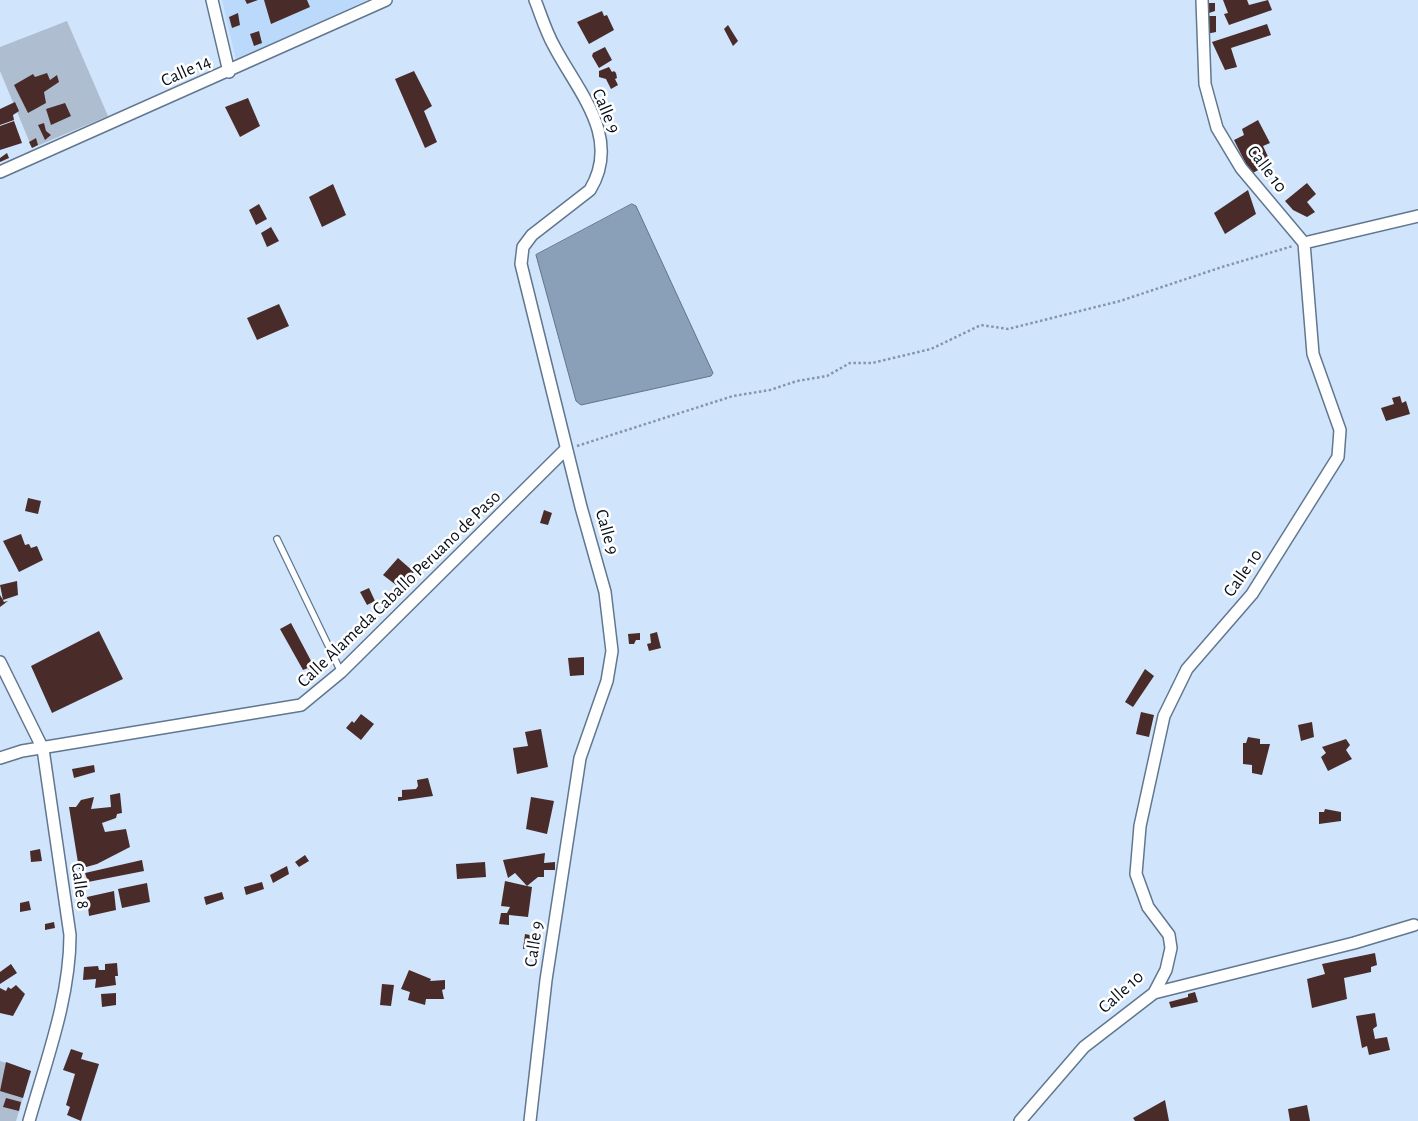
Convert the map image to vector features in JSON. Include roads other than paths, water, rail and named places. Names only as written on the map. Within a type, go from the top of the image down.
[{"type":"street","points":[[212,0],[228,72]]},
{"type":"street","name":"Calle 14","points":[[0,172],[386,0]]},
{"type":"street","name":"Calle 9","points":[[530,1121],[546,980],[580,758],[607,681],[612,651],[605,592],[566,449],[520,264],[523,247],[532,235],[590,190],[596,180],[603,152],[601,135],[590,110],[553,45],[535,0]]},
{"type":"street","name":"Calle 10","points":[[1020,1121],[1084,1047],[1154,993],[1166,970],[1171,948],[1169,935],[1148,907],[1136,874],[1140,826],[1164,716],[1187,669],[1252,594],[1338,457],[1340,430],[1313,354],[1304,243],[1241,168],[1216,128],[1206,84],[1202,0]]},
{"type":"street","points":[[1304,243],[1418,216]]},
{"type":"street","name":"Calle Alameda Caballo Peruano de Paso","points":[[0,758],[22,751],[301,705],[341,672],[566,449]]},
{"type":"street","name":"Calle 8","points":[[0,662],[43,749],[70,935],[70,960],[66,984],[30,1121]]},
{"type":"street","points":[[1154,993],[1354,943],[1414,925]]},
{"type":"lane","points":[[277,539],[341,672]]}]
